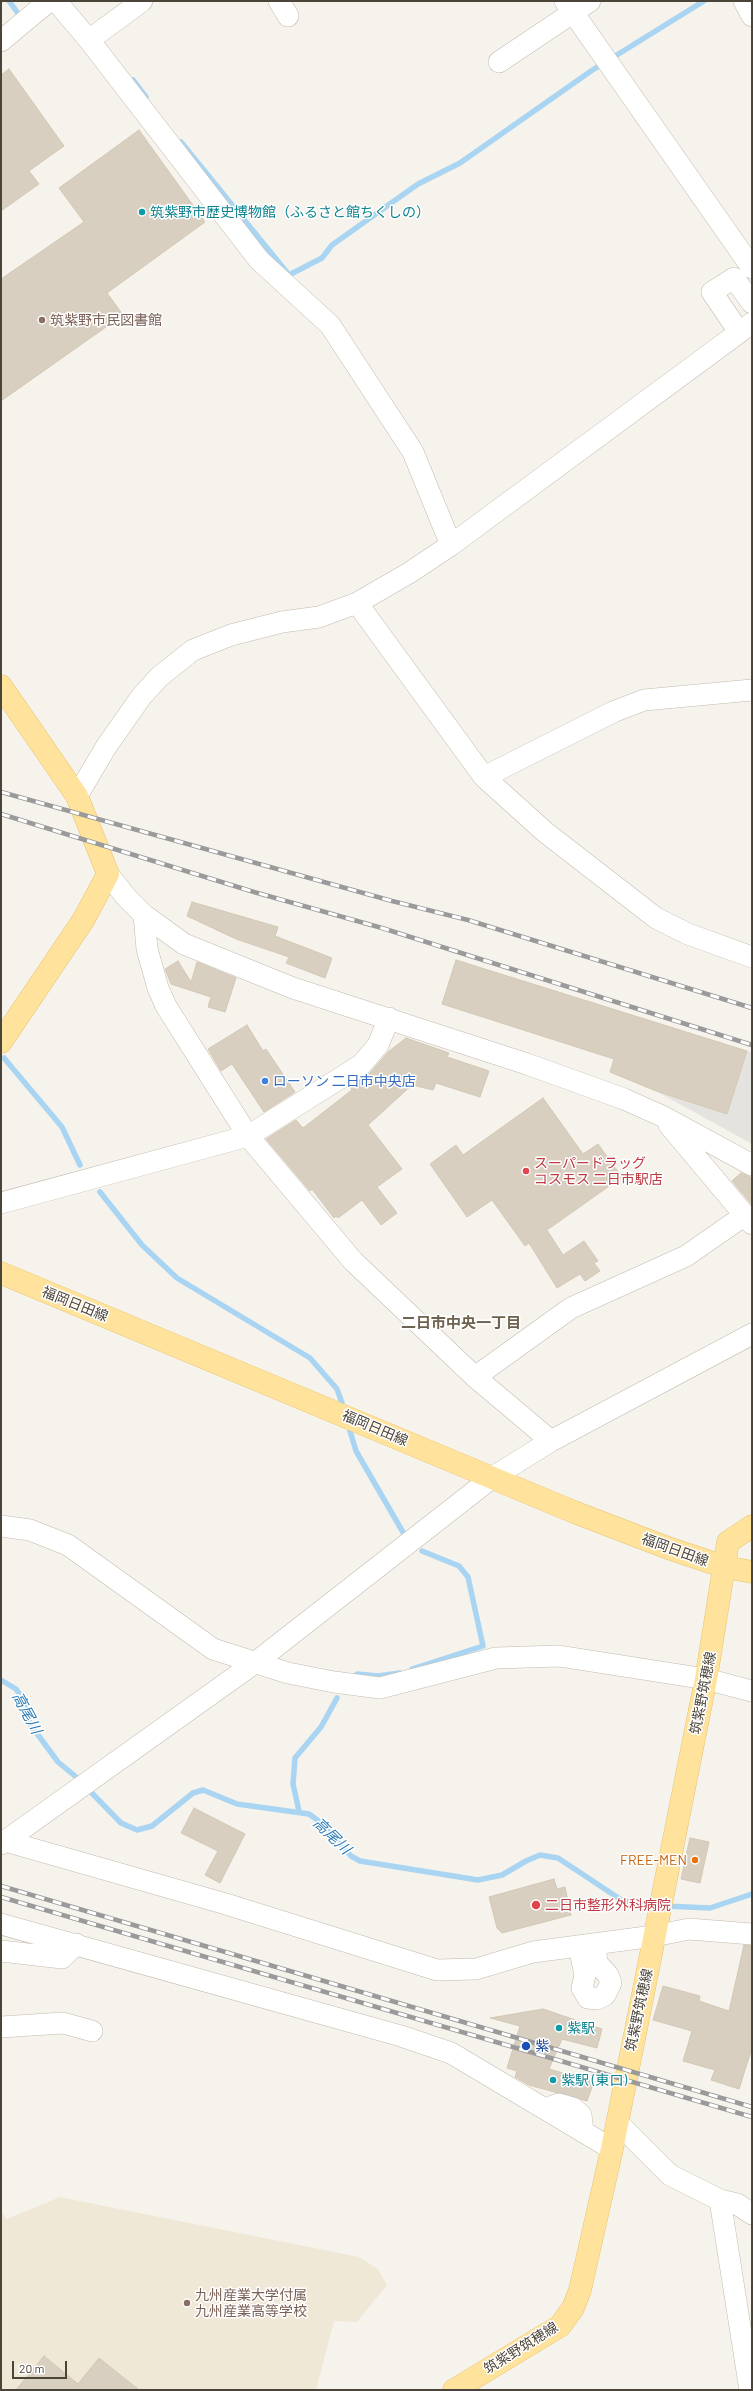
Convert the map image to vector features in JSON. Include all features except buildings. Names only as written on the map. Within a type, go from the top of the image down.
[{"type":"main road","points":[[1,686],[77,796],[108,874],[84,919],[1,1042]]},
{"type":"main road","name":"福岡日田線","points":[[1,1273],[493,1478],[668,1548],[725,1567],[752,1572]]},
{"type":"main road","name":"筑紫野筑穂線","points":[[454,2390],[560,2326],[573,2308],[580,2290],[612,2149],[706,1679],[728,1542],[752,1526]]},
{"type":"street","points":[[1,42],[48,1]]},
{"type":"street","points":[[56,1],[89,40],[259,260],[330,325],[413,452],[451,545]]},
{"type":"street","points":[[89,40],[142,1]]},
{"type":"street","points":[[499,62],[568,6],[590,1]]},
{"type":"street","points":[[744,1],[752,16]]},
{"type":"street","points":[[568,6],[752,268]]},
{"type":"street","points":[[77,796],[106,747],[141,697],[159,677],[193,650],[232,635],[282,622],[319,617],[357,602],[409,573],[451,545],[746,327],[712,292],[734,278],[752,303]]},
{"type":"street","points":[[357,602],[484,777],[545,832],[656,918],[688,934],[752,957]]},
{"type":"street","points":[[484,777],[612,712],[644,700],[752,690]]},
{"type":"street","points":[[108,874],[126,897],[144,915],[184,944],[215,958],[293,988],[389,1018],[624,1099],[662,1116],[752,1165]]},
{"type":"street","points":[[144,915],[147,949],[166,1006],[248,1136],[353,1261],[475,1377],[551,1441]]},
{"type":"street","points":[[1,1203],[248,1136],[361,1065],[378,1045],[389,1018]]},
{"type":"street","points":[[475,1377],[571,1308],[686,1256],[748,1219],[662,1116]]},
{"type":"street","points":[[3,1842],[77,1792],[256,1662],[493,1478],[551,1441],[752,1334]]},
{"type":"street","points":[[1,1526],[30,1530],[68,1546],[213,1649],[316,1679],[380,1688],[496,1658],[559,1656],[706,1679],[752,1691]]},
{"type":"street","points":[[3,1842],[226,1904],[437,1970],[476,1969],[533,1952],[587,1945],[656,1930],[688,1929],[752,1934]]},
{"type":"street","points":[[1,1924],[401,2036],[451,2053],[612,2149]]},
{"type":"street","points":[[1,1951],[62,1958],[76,1944]]},
{"type":"street","points":[[1,2027],[63,2023],[92,2030]]},
{"type":"street","points":[[617,2122],[670,2175],[720,2200],[737,2204],[752,2214]]},
{"type":"street","points":[[720,2200],[750,2390]]},
{"type":"shaded area","points":[[747,1051],[752,1052],[752,1144],[656,1091],[727,1114]]},
{"type":"shaded area","name":"九州産業大学付属 九州産業高等学校","points":[[60,2197],[359,2257],[378,2269],[387,2285],[357,2322],[334,2321],[316,2390],[1,2390],[1,2212],[7,2219]]},
{"type":"waterway","points":[[9,1],[17,12]]},
{"type":"waterway","points":[[181,142],[289,275],[322,258],[332,245],[418,184],[460,163],[591,71],[704,1]]},
{"type":"waterway","points":[[133,80],[146,97]]},
{"type":"waterway","points":[[4,1058],[62,1127],[80,1165]]},
{"type":"waterway","points":[[100,1192],[142,1245],[177,1278],[310,1358],[337,1389],[342,1403]]},
{"type":"waterway","points":[[350,1431],[356,1451],[404,1534]]},
{"type":"waterway","points":[[412,1669],[483,1646],[468,1577],[459,1566],[422,1551]]},
{"type":"waterway","points":[[357,1674],[378,1676],[400,1673]]},
{"type":"waterway","name":"高尾川","points":[[1,1680],[16,1689],[26,1704],[30,1724],[58,1762],[81,1781]]},
{"type":"waterway","points":[[299,1811],[293,1784],[295,1758],[321,1727],[337,1698]]},
{"type":"waterway","name":"高尾川","points":[[87,1788],[121,1823],[137,1830],[152,1826],[193,1793],[203,1790],[237,1804],[309,1814],[320,1822],[351,1856],[360,1861],[478,1880],[502,1875],[526,1861],[540,1855],[558,1858],[623,1901],[657,1905]]},
{"type":"waterway","name":"高尾川","points":[[665,1906],[710,1908],[752,1894]]},
{"type":"railway","points":[[1,792],[392,901],[468,920],[752,1008]]},
{"type":"railway","points":[[1,814],[254,892],[382,928],[752,1045]]},
{"type":"railway","points":[[1,1886],[752,2107]]},
{"type":"railway","points":[[1,1897],[752,2117]]},
{"type":"place","name":"筑紫野市歴史博物館（ふるさと館ちくしの）","points":[[142,212]]},
{"type":"place","name":"筑紫野市民図書館","points":[[42,320]]},
{"type":"place","name":"ローソン 二日市中央店","points":[[265,1081]]},
{"type":"place","name":"スーパードラッグ コスモス 二日市駅店","points":[[526,1171]]},
{"type":"place","name":"FREE-MEN","points":[[695,1860]]},
{"type":"place","name":"二日市整形外科病院","points":[[536,1905]]},
{"type":"place","name":"紫駅","points":[[559,2028]]},
{"type":"place","name":"紫","points":[[526,2046]]},
{"type":"place","name":"紫駅 (東口)","points":[[553,2080]]},
{"type":"place","name":"九州産業大学付属 九州産業高等学校","points":[[187,2303]]},
{"type":"district","name":"二日市中央一丁目","points":[[461,1323]]}]
